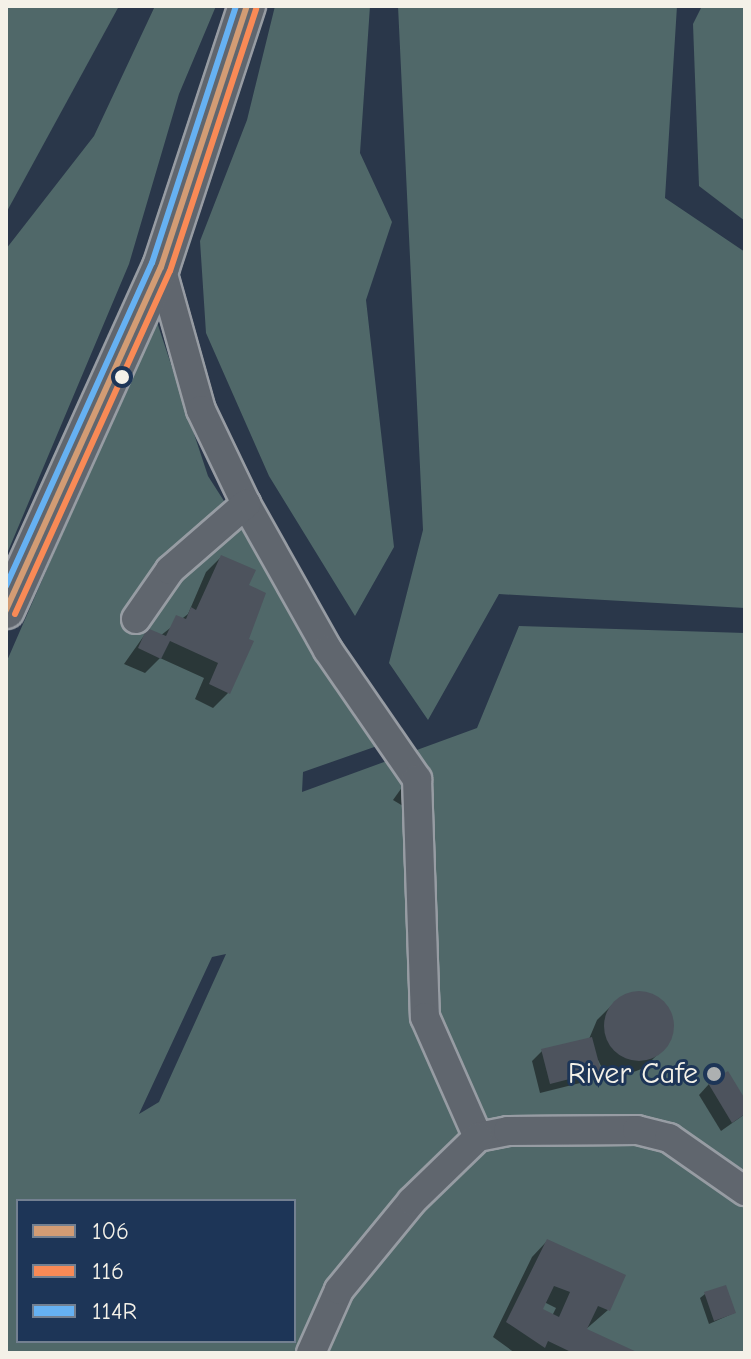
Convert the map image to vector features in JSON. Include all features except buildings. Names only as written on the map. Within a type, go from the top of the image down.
[{"type":"main road","points":[[6,610],[161,267],[247,6]]},
{"type":"street","points":[[161,267],[201,410],[246,504],[328,650],[417,779],[425,1017],[478,1137]]},
{"type":"street","points":[[136,619],[170,570],[246,504]]},
{"type":"street","points":[[311,1353],[339,1290],[412,1201],[478,1137],[508,1131],[637,1130],[669,1138],[745,1191]]},
{"type":"green space","points":[[6,6],[119,6],[6,213]]},
{"type":"green space","points":[[155,6],[216,6],[179,94],[129,264],[6,556],[6,249],[94,136]]},
{"type":"green space","points":[[275,6],[370,6],[360,153],[392,222],[366,300],[394,547],[355,616],[269,476],[206,333],[200,241],[247,120]]},
{"type":"green space","points":[[398,6],[677,6],[665,198],[745,252],[745,608],[499,594],[428,720],[389,663],[423,530]]},
{"type":"green space","points":[[702,6],[745,6],[745,221],[699,186],[693,24]]},
{"type":"green space","points":[[156,319],[208,476],[380,745],[303,772],[302,792],[477,728],[519,626],[745,633],[745,1353],[6,1353],[6,663]],"holes":[[[226,954],[159,1102],[139,1114],[212,957]]]},
{"type":"transit line","name":"114R","points":[[6,586],[152,263],[236,6]]},
{"type":"transit line","name":"106","points":[[6,610],[161,267],[247,6]]},
{"type":"transit line","name":"116","points":[[15,614],[170,271],[256,9]]},
{"type":"place","name":"River Cafe","points":[[714,1074]]}]
